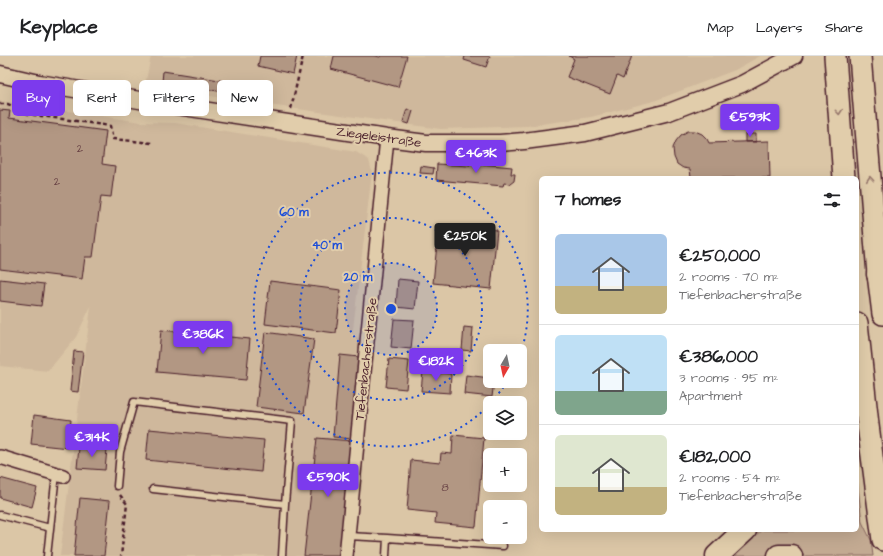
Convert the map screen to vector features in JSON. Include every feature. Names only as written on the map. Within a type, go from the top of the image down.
[{"type":"highway","points":[[860,58],[883,314]]},
{"type":"highway","points":[[835,64],[844,176]]},
{"type":"highway","points":[[859,342],[883,540]]},
{"type":"highway","points":[[717,556],[743,532]]},
{"type":"highway","points":[[778,556],[791,556]]},
{"type":"street","name":"Ziegeleistraße","points":[[0,74],[39,83],[126,98],[387,138],[426,143],[500,143],[585,133],[669,112],[742,84],[794,56]]},
{"type":"street","name":"Tiefenbacherstraße","points":[[346,556],[387,138]]},
{"type":"street","points":[[0,457],[60,475]]},
{"type":"lane","points":[[117,489],[120,452],[134,402],[292,421],[282,556]]},
{"type":"lane","points":[[47,556],[50,528],[60,475]]},
{"type":"lane","points":[[153,489],[285,504]]},
{"type":"lane","points":[[0,515],[50,528]]},
{"type":"lane","points":[[348,536],[503,546]]},
{"type":"lane","points":[[386,556],[387,538]]},
{"type":"path","points":[[287,123],[303,56]]},
{"type":"path","points":[[0,104],[8,104],[28,114],[110,126],[113,140],[152,143]]},
{"type":"path","points":[[117,489],[127,504],[121,556]]},
{"type":"shaded area","points":[[151,56],[760,56],[735,70],[654,101],[591,117],[527,126],[441,129],[273,106],[273,80],[217,80],[217,97],[209,96],[209,80],[146,80]]},
{"type":"shaded area","points":[[0,101],[12,103],[12,116],[65,116],[65,111],[73,112],[73,116],[101,116],[141,122],[175,123],[356,152],[369,160],[372,172],[352,337],[363,338],[340,556],[60,556],[91,306],[76,337],[48,371],[0,366]]},
{"type":"shaded area","points":[[859,496],[862,522],[871,540],[873,556],[731,556],[760,532],[859,532]]},
{"type":"building","points":[[260,56],[297,56],[293,74],[258,66]]},
{"type":"building","points":[[334,56],[407,56],[398,87],[331,69]]},
{"type":"building","points":[[465,56],[490,56],[486,67],[464,60]]},
{"type":"building","points":[[569,56],[632,56],[623,79],[617,76],[610,94],[567,77],[574,59]]},
{"type":"building","points":[[163,71],[219,80],[217,80],[217,91],[209,90],[209,80],[162,80]]},
{"type":"building","points":[[407,109],[413,111],[409,124],[403,122]]},
{"type":"building","points":[[0,110],[10,111],[9,118],[106,131],[102,164],[115,166],[111,197],[101,196],[93,257],[85,257],[82,279],[0,269]]},
{"type":"building","points":[[688,131],[695,131],[702,134],[709,143],[769,141],[770,176],[691,176],[690,169],[683,168],[677,164],[674,157],[673,148],[681,135]]},
{"type":"building","points":[[745,134],[756,134],[756,142],[745,142]]},
{"type":"building","points":[[470,163],[512,167],[511,174],[515,174],[514,181],[510,184],[504,183],[503,186],[436,180],[437,164],[469,166]]},
{"type":"building","points":[[421,166],[434,168],[433,174],[420,173]]},
{"type":"building","points":[[439,225],[497,230],[491,289],[433,283]]},
{"type":"building","points":[[0,279],[44,284],[41,306],[0,301]]},
{"type":"building","points":[[398,279],[418,281],[415,309],[396,307]]},
{"type":"building","points":[[270,281],[341,290],[336,333],[265,324]]},
{"type":"building","points":[[394,319],[414,320],[411,349],[391,347]]},
{"type":"building","points":[[464,327],[473,328],[471,351],[462,350]]},
{"type":"building","points":[[161,330],[250,339],[246,380],[157,372]]},
{"type":"building","points":[[265,332],[314,339],[304,413],[256,407]]},
{"type":"building","points":[[74,351],[83,352],[78,392],[70,391]]},
{"type":"building","points":[[340,355],[359,357],[352,439],[333,437]]},
{"type":"building","points":[[389,359],[409,361],[406,389],[386,387]]},
{"type":"building","points":[[423,371],[451,374],[450,393],[421,391]]},
{"type":"building","points":[[466,375],[483,377],[483,388],[493,388],[492,396],[464,394]]},
{"type":"building","points":[[34,415],[71,420],[68,448],[31,444]]},
{"type":"building","points":[[108,427],[113,427],[112,438],[108,438]]},
{"type":"building","points":[[149,429],[264,440],[261,472],[146,460]]},
{"type":"building","points":[[453,435],[483,438],[476,527],[435,523],[436,513],[407,510],[411,460],[440,463],[441,453],[452,454]]},
{"type":"building","points":[[317,438],[352,441],[340,556],[304,556]]},
{"type":"building","points":[[79,447],[107,449],[105,470],[77,468]]},
{"type":"building","points":[[0,478],[37,488],[32,507],[0,498]]},
{"type":"building","points":[[80,498],[110,501],[104,556],[74,556]]}]
